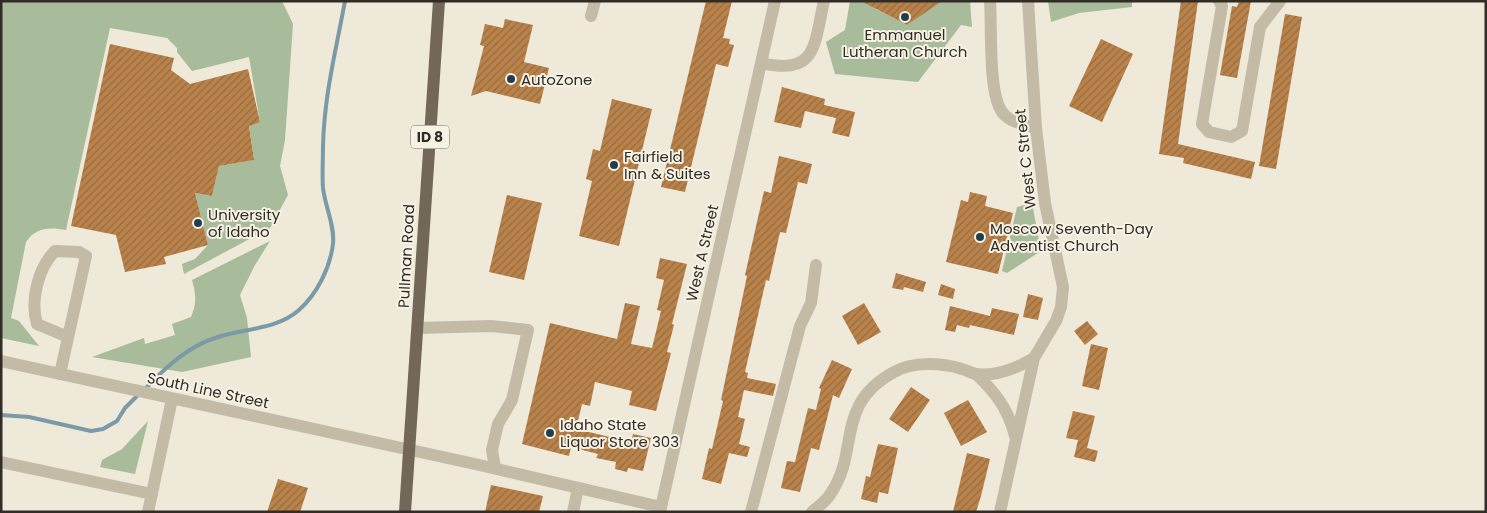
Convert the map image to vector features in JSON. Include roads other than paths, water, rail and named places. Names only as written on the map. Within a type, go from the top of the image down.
[{"type":"main road","name":"Pullman Road","points":[[404,512],[439,1]]},
{"type":"street","points":[[591,16],[595,1]]},
{"type":"street","name":"West A Street","points":[[660,509],[775,1]]},
{"type":"street","points":[[762,63],[788,68],[807,58],[813,49],[824,1]]},
{"type":"street","points":[[990,1],[994,93],[1002,112],[1011,120],[1036,128]]},
{"type":"street","name":"West C Street","points":[[1000,512],[1034,358],[1056,321],[1061,307],[1063,287],[1045,203],[1036,128],[1028,1]]},
{"type":"street","points":[[1219,1],[1222,6],[1202,124],[1209,132],[1231,137],[1242,131],[1260,27],[1280,1]]},
{"type":"street","points":[[60,374],[86,256],[79,252],[55,251],[47,259],[38,282],[33,312],[36,324],[68,336]]},
{"type":"street","points":[[751,512],[800,326],[811,303],[816,265]]},
{"type":"street","points":[[418,328],[491,326],[528,330],[512,400],[498,424],[492,450],[495,468]]},
{"type":"street","points":[[812,512],[832,493],[841,470],[852,417],[872,389],[894,371],[920,364],[944,365],[976,374],[996,374],[1019,367],[1034,358]]},
{"type":"street","name":"South Line Street","points":[[1,361],[495,468],[584,490]]},
{"type":"street","points":[[976,374],[1000,400],[1010,416],[1016,440]]},
{"type":"street","points":[[148,512],[166,397]]},
{"type":"street","points":[[1,462],[152,494]]},
{"type":"street","points":[[584,490],[660,509]]},
{"type":"street","points":[[573,512],[584,490]]},
{"type":"street","points":[[584,490],[631,506],[636,512]]},
{"type":"waterway","points":[[145,389],[169,365],[207,341],[271,325],[290,317],[306,304],[322,280],[333,244],[331,223],[323,188],[324,128],[331,73],[345,1]]},
{"type":"waterway","points":[[1,415],[29,417],[91,431],[103,429],[117,421],[125,408],[140,393]]},
{"type":"place","name":"Emmanuel Lutheran Church","points":[[905,17]]},
{"type":"place","name":"AutoZone","points":[[511,79]]},
{"type":"place","name":"Fairfield Inn & Suites","points":[[614,165]]},
{"type":"place","name":"University of Idaho","points":[[198,223]]},
{"type":"place","name":"Moscow Seventh-Day Adventist Church","points":[[980,237]]},
{"type":"place","name":"Idaho State Liquor Store 303","points":[[550,433]]}]
